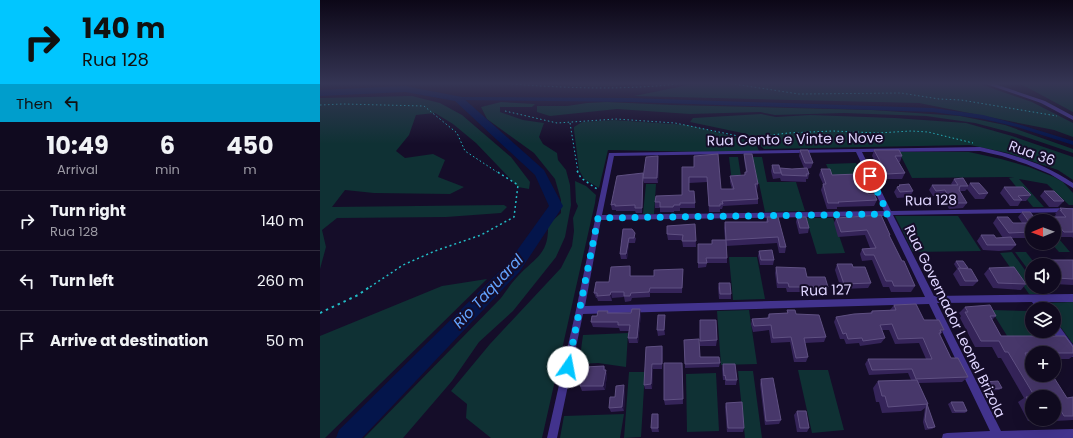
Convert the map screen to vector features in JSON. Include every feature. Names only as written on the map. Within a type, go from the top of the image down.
[{"type":"street","points":[[1046,103],[1073,118]]},
{"type":"street","name":"Rua Cento e Vinte e Nove","points":[[598,218],[612,154],[858,151],[978,147]]},
{"type":"street","name":"Rua 36","points":[[978,147],[1032,165],[1062,178],[1073,186]]},
{"type":"street","name":"Rua Governador Leonel Brizola","points":[[858,151],[930,300],[999,437]]},
{"type":"street","name":"Rua 128","points":[[598,218],[1073,210]]},
{"type":"street","points":[[552,438],[580,310],[598,218]]},
{"type":"street","name":"Rua 127","points":[[580,310],[930,300],[1073,298]]},
{"type":"street","points":[[1061,336],[1073,353]]},
{"type":"street","points":[[947,438],[1073,434]]},
{"type":"path","points":[[981,103],[1060,117]]},
{"type":"path","points":[[320,105],[343,104],[424,106],[457,133],[465,151],[518,185],[514,217],[481,235],[435,251],[403,265],[358,295],[320,313]]},
{"type":"path","points":[[505,112],[553,122],[616,119],[675,123],[704,128],[733,136],[755,138],[788,133],[827,131],[878,133],[928,132],[978,147]]},
{"type":"path","points":[[570,122],[577,170],[581,178],[598,190]]},
{"type":"path","points":[[755,138],[760,152]]},
{"type":"green space","points":[[320,103],[441,103],[462,115],[511,157],[530,182],[529,189],[518,187],[476,143],[453,124],[435,113],[416,115],[409,135],[396,151],[405,158],[433,154],[445,160],[438,177],[464,187],[450,194],[374,193],[345,190],[332,207],[504,205],[507,207],[501,213],[446,217],[337,218],[322,230],[326,247],[320,269]]},
{"type":"green space","points":[[495,103],[535,104],[532,107],[500,107],[500,112],[523,120],[544,123],[539,137],[543,144],[557,153],[558,160],[566,170],[570,185],[571,205],[565,237],[556,257],[513,311],[479,342],[452,381],[403,438],[364,438],[501,298],[516,278],[536,259],[544,249],[548,235],[548,225],[561,213],[561,200],[555,179],[534,153],[487,119],[481,107]]},
{"type":"green space","points":[[584,103],[638,103],[872,110],[960,116],[1005,125],[1073,149],[1073,153],[1017,134],[975,123],[926,116],[844,113],[775,115],[760,112],[690,114],[617,109],[550,116],[537,112],[537,106],[567,106]]},
{"type":"green space","points":[[921,103],[1035,103],[1073,123],[1073,137],[1054,130]]},
{"type":"green space","points":[[1057,103],[1073,103],[1073,112]]},
{"type":"green space","points":[[761,114],[776,117],[810,115],[895,118],[966,123],[1012,136],[1073,157],[1073,180],[1058,170],[1008,153],[970,145],[764,149],[747,134],[690,122],[693,118]]},
{"type":"green space","points":[[614,120],[688,125],[751,141],[756,144],[759,151],[704,152],[608,150],[599,188],[584,179],[579,170],[574,127],[582,122]]},
{"type":"green space","points":[[899,152],[969,152],[1029,167],[1063,182],[1073,193],[1073,205],[1069,205],[1047,184],[1019,179],[1044,207],[1033,207],[1009,178],[1014,178],[1008,177],[912,178]]},
{"type":"green space","points":[[729,157],[738,157],[742,183],[732,183]]},
{"type":"green space","points":[[752,157],[762,157],[767,182],[796,182],[805,211],[765,212]]},
{"type":"green space","points":[[856,163],[864,179],[833,179],[826,164]]},
{"type":"green space","points":[[575,181],[586,186],[596,195],[595,203],[542,438],[491,438],[466,418],[467,404],[451,391],[490,344],[561,268],[572,246],[574,231],[573,218],[578,206],[576,202]]},
{"type":"green space","points":[[646,184],[656,184],[654,214],[643,214]]},
{"type":"green space","points":[[895,216],[958,216],[981,251],[913,252]]},
{"type":"green space","points":[[806,218],[833,218],[845,253],[817,254]]},
{"type":"green space","points":[[1061,241],[1070,252],[1059,252],[1057,250],[1061,250]]},
{"type":"green space","points":[[1012,252],[1025,270],[1025,288],[1000,253]]},
{"type":"green space","points":[[1015,252],[1026,252],[1031,258],[1025,258],[1025,266]]},
{"type":"green space","points":[[729,257],[757,257],[765,299],[733,300]]},
{"type":"green space","points":[[487,279],[325,438],[320,438],[320,336],[442,286]]},
{"type":"green space","points":[[1061,302],[1073,302],[1073,344],[1061,328]]},
{"type":"green space","points":[[749,310],[757,364],[721,365],[717,311]]},
{"type":"green space","points":[[991,310],[1025,311],[1025,338],[1032,338],[1009,339]]},
{"type":"green space","points":[[628,333],[626,367],[598,363],[579,364],[583,335]]},
{"type":"green space","points":[[798,370],[828,370],[844,430],[812,433]]},
{"type":"green space","points":[[738,371],[753,371],[762,438],[745,438]]},
{"type":"green space","points":[[629,372],[645,372],[641,437],[624,438]]},
{"type":"green space","points":[[716,373],[719,431],[687,432],[686,374]]},
{"type":"green space","points":[[624,414],[620,438],[560,438],[564,416]]},
{"type":"building","points":[[800,150],[808,150],[813,163],[805,163]]},
{"type":"building","points":[[874,150],[899,150],[902,156],[895,156],[905,173],[887,174]]},
{"type":"building","points":[[718,154],[721,189],[734,189],[730,176],[745,175],[745,172],[747,172],[744,154],[752,154],[758,184],[755,184],[758,199],[722,201],[723,204],[720,204],[720,206],[709,206],[707,177],[689,177],[689,191],[694,191],[695,203],[680,203],[680,205],[674,205],[673,207],[660,207],[660,202],[655,202],[656,196],[682,195],[682,167],[694,167],[694,156]]},
{"type":"building","points":[[658,156],[657,178],[643,178],[646,157]]},
{"type":"building","points":[[772,165],[779,165],[781,173],[774,173]]},
{"type":"building","points":[[780,168],[807,168],[809,174],[806,174],[807,176],[782,175]]},
{"type":"building","points":[[821,169],[830,169],[832,175],[858,174],[868,194],[874,194],[877,200],[828,203],[823,184],[826,184]]},
{"type":"building","points":[[643,173],[642,208],[635,208],[635,205],[611,205],[617,176]]},
{"type":"building","points":[[963,178],[968,186],[960,186],[959,190],[967,203],[952,203],[945,190],[936,191],[932,185],[958,185],[954,179]]},
{"type":"building","points":[[970,183],[979,183],[988,193],[979,194]]},
{"type":"building","points":[[909,184],[913,191],[900,192],[897,187],[900,186],[899,185]]},
{"type":"building","points":[[1004,187],[1023,187],[1031,195],[1018,196],[1022,200],[1014,200]]},
{"type":"building","points":[[1044,191],[1054,191],[1064,201],[1054,201]]},
{"type":"building","points":[[1060,208],[1073,209],[1073,232],[1064,232],[1061,229],[1061,217],[1066,217],[1060,210],[1062,210]]},
{"type":"building","points":[[1022,212],[1030,212],[1032,214],[1025,214],[1025,216]]},
{"type":"building","points":[[881,215],[889,235],[902,261],[904,261],[915,286],[894,286],[892,281],[886,281],[874,255],[865,255],[862,249],[876,248],[867,230],[841,232],[836,218]]},
{"type":"building","points":[[767,217],[778,217],[786,247],[780,247],[778,237],[726,240],[725,222],[768,222]]},
{"type":"building","points":[[797,217],[806,217],[809,228],[800,228]]},
{"type":"building","points":[[997,217],[1008,217],[1013,223],[1025,223],[1025,232],[1009,233]]},
{"type":"building","points":[[695,224],[696,241],[682,241],[683,235],[667,234],[667,226]]},
{"type":"building","points":[[623,229],[632,229],[635,233],[634,238],[629,238],[626,254],[620,254]]},
{"type":"building","points":[[981,235],[994,235],[996,238],[1011,237],[1016,245],[987,245]]},
{"type":"building","points":[[712,240],[726,240],[727,258],[706,258],[707,263],[698,263],[698,244],[712,244]]},
{"type":"building","points":[[772,250],[774,260],[761,260],[759,251]]},
{"type":"building","points":[[1061,260],[1073,260],[1073,279],[1061,278]]},
{"type":"building","points":[[956,261],[963,261],[968,268],[961,269]]},
{"type":"building","points":[[837,264],[852,264],[853,267],[865,267],[871,283],[844,284]]},
{"type":"building","points":[[630,266],[630,276],[654,276],[654,270],[683,269],[682,288],[650,288],[649,292],[631,293],[630,296],[624,296],[624,292],[611,292],[610,295],[597,296],[597,293],[594,293],[596,282],[609,282],[611,267]]},
{"type":"building","points":[[776,267],[805,268],[807,277],[825,277],[828,287],[789,287],[788,283],[778,283]]},
{"type":"building","points":[[1014,267],[1025,284],[998,283],[989,268]]},
{"type":"building","points":[[958,268],[971,269],[978,281],[965,281]]},
{"type":"building","points":[[719,283],[730,283],[731,294],[720,294]]},
{"type":"building","points":[[916,304],[924,320],[939,320],[944,330],[940,330],[941,333],[939,333],[951,358],[958,358],[968,377],[916,379],[912,369],[872,370],[868,359],[932,359],[923,338],[898,339],[892,324],[880,325],[885,338],[863,341],[862,338],[848,339],[846,333],[843,334],[836,317],[872,313],[872,311],[896,310],[894,305]]},
{"type":"building","points":[[990,305],[996,316],[990,316],[1001,336],[1061,338],[1061,336],[1065,336],[1073,347],[1073,353],[1061,353],[1061,346],[1025,346],[1025,380],[1008,352],[1005,352],[999,341],[981,341],[965,312],[968,312],[965,307]]},
{"type":"building","points":[[632,309],[640,309],[637,338],[628,338],[630,325],[618,325],[618,322],[591,322],[592,316],[597,316],[598,311],[608,311],[607,313],[631,313]]},
{"type":"building","points":[[787,310],[795,310],[796,314],[819,315],[826,337],[804,338],[808,357],[796,358],[791,337],[773,338],[771,325],[754,326],[752,319],[769,318],[769,314],[788,313]]},
{"type":"building","points":[[658,315],[665,315],[664,330],[657,330]]},
{"type":"building","points":[[700,320],[716,320],[717,340],[700,341]]},
{"type":"building","points":[[699,339],[700,357],[719,357],[720,363],[685,364],[684,340]]},
{"type":"building","points":[[662,346],[662,364],[652,364],[651,384],[644,385],[646,347]]},
{"type":"building","points":[[664,363],[682,363],[683,399],[664,400]]},
{"type":"building","points":[[723,364],[735,364],[737,380],[726,380],[725,375],[724,376]]},
{"type":"building","points":[[604,366],[604,370],[606,370],[603,386],[580,386],[584,367]]},
{"type":"building","points":[[773,378],[781,420],[766,421],[761,379]]},
{"type":"building","points":[[917,380],[928,404],[888,407],[885,396],[882,396],[878,381]]},
{"type":"building","points":[[998,381],[1002,388],[988,389],[984,382]]},
{"type":"building","points":[[1026,382],[1057,382],[1067,398],[1073,397],[1073,416],[1064,416],[1061,411],[1061,390],[1031,390]]},
{"type":"building","points":[[624,385],[622,407],[609,408],[610,397],[615,397],[616,386]]},
{"type":"building","points":[[742,402],[744,428],[728,428],[726,403]]},
{"type":"building","points":[[951,402],[963,402],[967,411],[955,411]]},
{"type":"building","points":[[927,404],[935,427],[928,428],[925,420]]},
{"type":"building","points":[[797,411],[806,411],[809,428],[800,428]]},
{"type":"building","points":[[652,414],[658,414],[658,428],[651,428]]},
{"type":"waterway","name":"Rio Taquaral","points":[[347,438],[514,267],[556,206],[540,173],[463,103]]},
{"type":"waterway","points":[[735,103],[933,110],[983,117],[1019,126],[1073,143]]},
{"type":"route","points":[[568,367],[598,218],[888,214],[870,176]]}]
